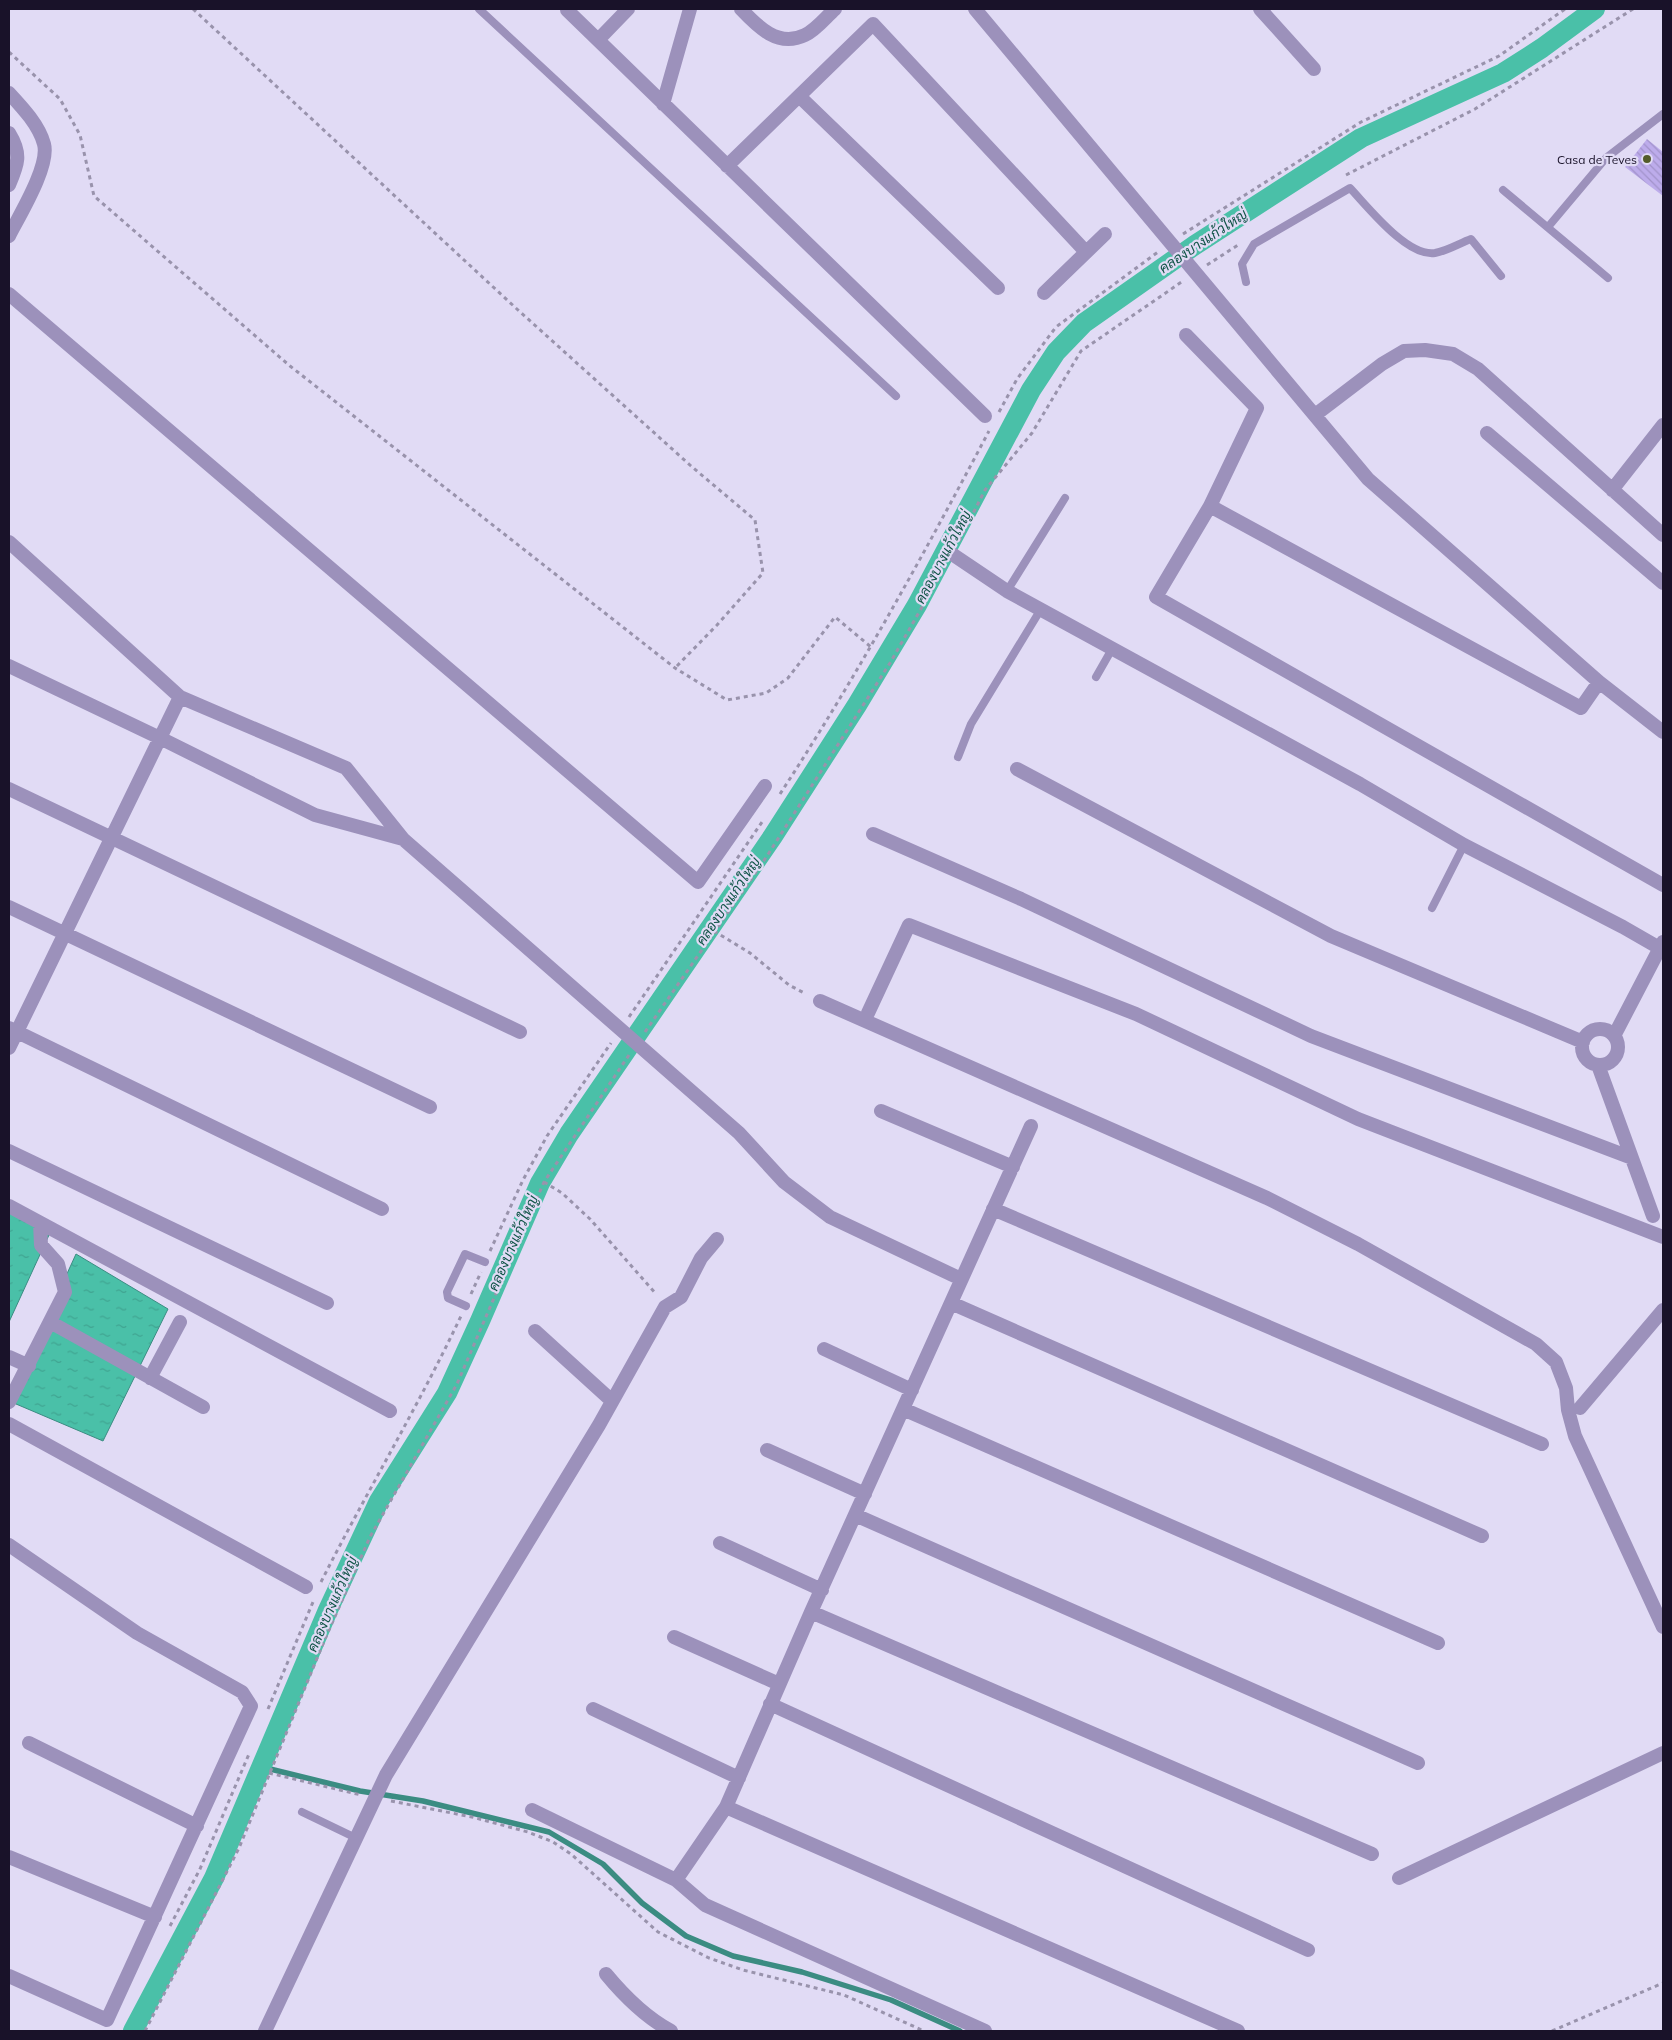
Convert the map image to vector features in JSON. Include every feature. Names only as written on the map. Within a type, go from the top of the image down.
[{"type":"street","points":[[598,40],[628,9]]},
{"type":"street","points":[[664,104],[690,9]]},
{"type":"street","points":[[741,9],[756,25],[773,37],[781,38],[806,34],[835,9]]},
{"type":"street","points":[[975,9],[1368,479],[1599,682],[1663,732]]},
{"type":"street","points":[[1260,9],[1314,69]]},
{"type":"street","points":[[567,10],[727,166],[992,417]]},
{"type":"street","points":[[727,166],[873,24],[1086,252]]},
{"type":"street","points":[[9,93],[24,110],[44,144],[43,162],[36,184],[9,236]]},
{"type":"street","points":[[799,96],[998,288]]},
{"type":"street","points":[[9,133],[14,144],[18,163],[9,185]]},
{"type":"street","points":[[1044,293],[1105,234]]},
{"type":"street","points":[[9,294],[698,882],[765,786]]},
{"type":"street","points":[[1186,335],[1257,408],[1210,506],[1156,597],[1663,885]]},
{"type":"street","points":[[1315,415],[1382,364],[1404,351],[1425,350],[1453,354],[1478,368],[1663,535]]},
{"type":"street","points":[[1612,490],[1663,425]]},
{"type":"street","points":[[1486,433],[1663,583]]},
{"type":"street","points":[[1210,506],[1581,708],[1599,682]]},
{"type":"street","points":[[9,542],[180,697],[346,768],[403,839],[739,1133],[784,1182],[830,1217],[962,1279]]},
{"type":"street","points":[[952,554],[1007,591],[1360,784],[1464,845],[1662,947],[1614,1036]]},
{"type":"street","points":[[9,666],[315,815],[403,839]]},
{"type":"street","points":[[9,1048],[13,1029],[64,934],[180,697]]},
{"type":"street","points":[[1017,769],[1331,936],[1583,1042]]},
{"type":"street","points":[[9,789],[520,1032]]},
{"type":"street","points":[[873,834],[1022,899],[1311,1036],[1632,1158]]},
{"type":"street","points":[[9,907],[430,1106]]},
{"type":"street","points":[[868,1013],[908,924],[1136,1014],[1358,1119],[1663,1237]]},
{"type":"street","points":[[820,1001],[1267,1198],[1358,1244],[1536,1344],[1556,1362],[1566,1388],[1568,1410],[1575,1436],[1663,1627]]},
{"type":"street","points":[[13,1029],[382,1209]]},
{"type":"street","points":[[1599,1030],[1610,1032],[1614,1036],[1618,1047],[1614,1059],[1604,1065],[1598,1065],[1587,1060],[1584,1054],[1583,1042],[1589,1033],[1599,1030]]},
{"type":"street","points":[[1598,1065],[1652,1216]]},
{"type":"street","points":[[881,1111],[1013,1167]]},
{"type":"street","points":[[676,1880],[726,1807],[811,1612],[1032,1126]]},
{"type":"street","points":[[9,1151],[327,1303]]},
{"type":"street","points":[[9,1206],[390,1411]]},
{"type":"street","points":[[993,1209],[1542,1444]]},
{"type":"street","points":[[9,1402],[65,1292],[58,1264],[41,1245],[40,1223]]},
{"type":"street","points":[[265,2031],[386,1775],[612,1401],[665,1307],[682,1297],[701,1258],[717,1239]]},
{"type":"street","points":[[951,1303],[1482,1536]]},
{"type":"street","points":[[1580,1408],[1663,1310]]},
{"type":"street","points":[[50,1322],[203,1407]]},
{"type":"street","points":[[150,1378],[180,1322]]},
{"type":"street","points":[[535,1331],[612,1401]]},
{"type":"street","points":[[824,1349],[912,1390]]},
{"type":"street","points":[[9,1356],[28,1366]]},
{"type":"street","points":[[903,1409],[1438,1644]]},
{"type":"street","points":[[9,1424],[312,1589]]},
{"type":"street","points":[[767,1450],[865,1494]]},
{"type":"street","points":[[855,1515],[1418,1763]]},
{"type":"street","points":[[720,1543],[822,1590]]},
{"type":"street","points":[[9,1545],[137,1634],[242,1692],[251,1706],[107,2020],[9,1976]]},
{"type":"street","points":[[811,1612],[1372,1854]]},
{"type":"street","points":[[674,1637],[779,1684]]},
{"type":"street","points":[[770,1704],[1308,1950]]},
{"type":"street","points":[[592,1709],[739,1778]]},
{"type":"street","points":[[29,1743],[197,1826]]},
{"type":"street","points":[[1398,1878],[1663,1753]]},
{"type":"street","points":[[726,1807],[1238,2031]]},
{"type":"street","points":[[532,1810],[676,1880],[705,1905],[985,2031]]},
{"type":"street","points":[[9,1857],[155,1917]]},
{"type":"street","points":[[606,1974],[639,2010],[671,2031]]},
{"type":"lane","points":[[479,9],[896,396]]},
{"type":"lane","points":[[1548,227],[1606,158],[1663,114]]},
{"type":"lane","points":[[1246,282],[1242,264],[1254,244],[1350,188],[1391,231],[1411,248],[1434,253],[1472,239],[1501,276]]},
{"type":"lane","points":[[1503,190],[1608,278]]},
{"type":"lane","points":[[1007,591],[1065,498]]},
{"type":"lane","points":[[958,757],[971,724],[1041,609]]},
{"type":"lane","points":[[1096,677],[1112,649]]},
{"type":"lane","points":[[1432,908],[1464,845]]},
{"type":"lane","points":[[466,1306],[448,1298],[447,1292],[465,1254],[485,1262]]},
{"type":"lane","points":[[302,1812],[356,1838]]},
{"type":"path","points":[[193,9],[525,316],[691,466],[755,520],[763,573],[717,625],[675,668]]},
{"type":"path","points":[[1179,237],[1361,122],[1499,56],[1565,9]]},
{"type":"path","points":[[1340,178],[1356,168],[1475,109],[1633,9]]},
{"type":"path","points":[[9,52],[60,100],[80,135],[94,196],[290,366],[675,668],[727,700],[766,693],[788,678],[835,617],[871,647]]},
{"type":"path","points":[[1201,268],[1242,242]]},
{"type":"path","points":[[775,802],[821,731],[871,647],[931,542],[992,417],[1017,379],[1056,327],[1164,248]]},
{"type":"path","points":[[640,1038],[767,856],[890,663],[952,554],[985,490],[1032,433],[1081,351],[1185,279]]},
{"type":"path","points":[[625,1023],[764,818]]},
{"type":"path","points":[[714,930],[750,953],[789,985],[820,1001]]},
{"type":"path","points":[[312,1589],[370,1490],[434,1374],[522,1180],[547,1136],[614,1038]]},
{"type":"path","points":[[145,2031],[239,1848],[370,1537],[457,1384],[544,1182],[629,1054]]},
{"type":"path","points":[[544,1182],[562,1194],[590,1219],[654,1291],[665,1307]]},
{"type":"path","points":[[265,1715],[314,1599]]},
{"type":"path","points":[[168,1929],[200,1869],[250,1752]]},
{"type":"path","points":[[269,1773],[375,1799],[472,1817],[544,1838],[571,1854],[658,1932],[674,1941],[709,1958],[743,1970],[844,1995],[924,2031]]},
{"type":"path","points":[[1552,2031],[1663,1983]]},
{"type":"water","points":[[9,1212],[49,1235],[9,1322]]},
{"type":"water","points":[[76,1254],[168,1309],[103,1441],[9,1401]]},
{"type":"building","name":"Casa de Teves","points":[[1647,139],[1663,152],[1663,196],[1625,167]]},
{"type":"waterway","name":"คลองบางแก้วใหญ่","points":[[133,2031],[214,1878],[328,1610],[379,1501],[447,1393],[540,1183],[569,1134],[773,836],[857,705],[917,605],[1031,390],[1056,352],[1084,323],[1195,245],[1361,138],[1503,73],[1542,48],[1595,9]]},
{"type":"waterway","points":[[262,1767],[360,1791],[423,1801],[549,1832],[603,1864],[642,1903],[686,1936],[733,1956],[802,1972],[891,2000],[960,2031]]},
{"type":"place","name":"Casa de Teves","points":[[1647,159]]}]
